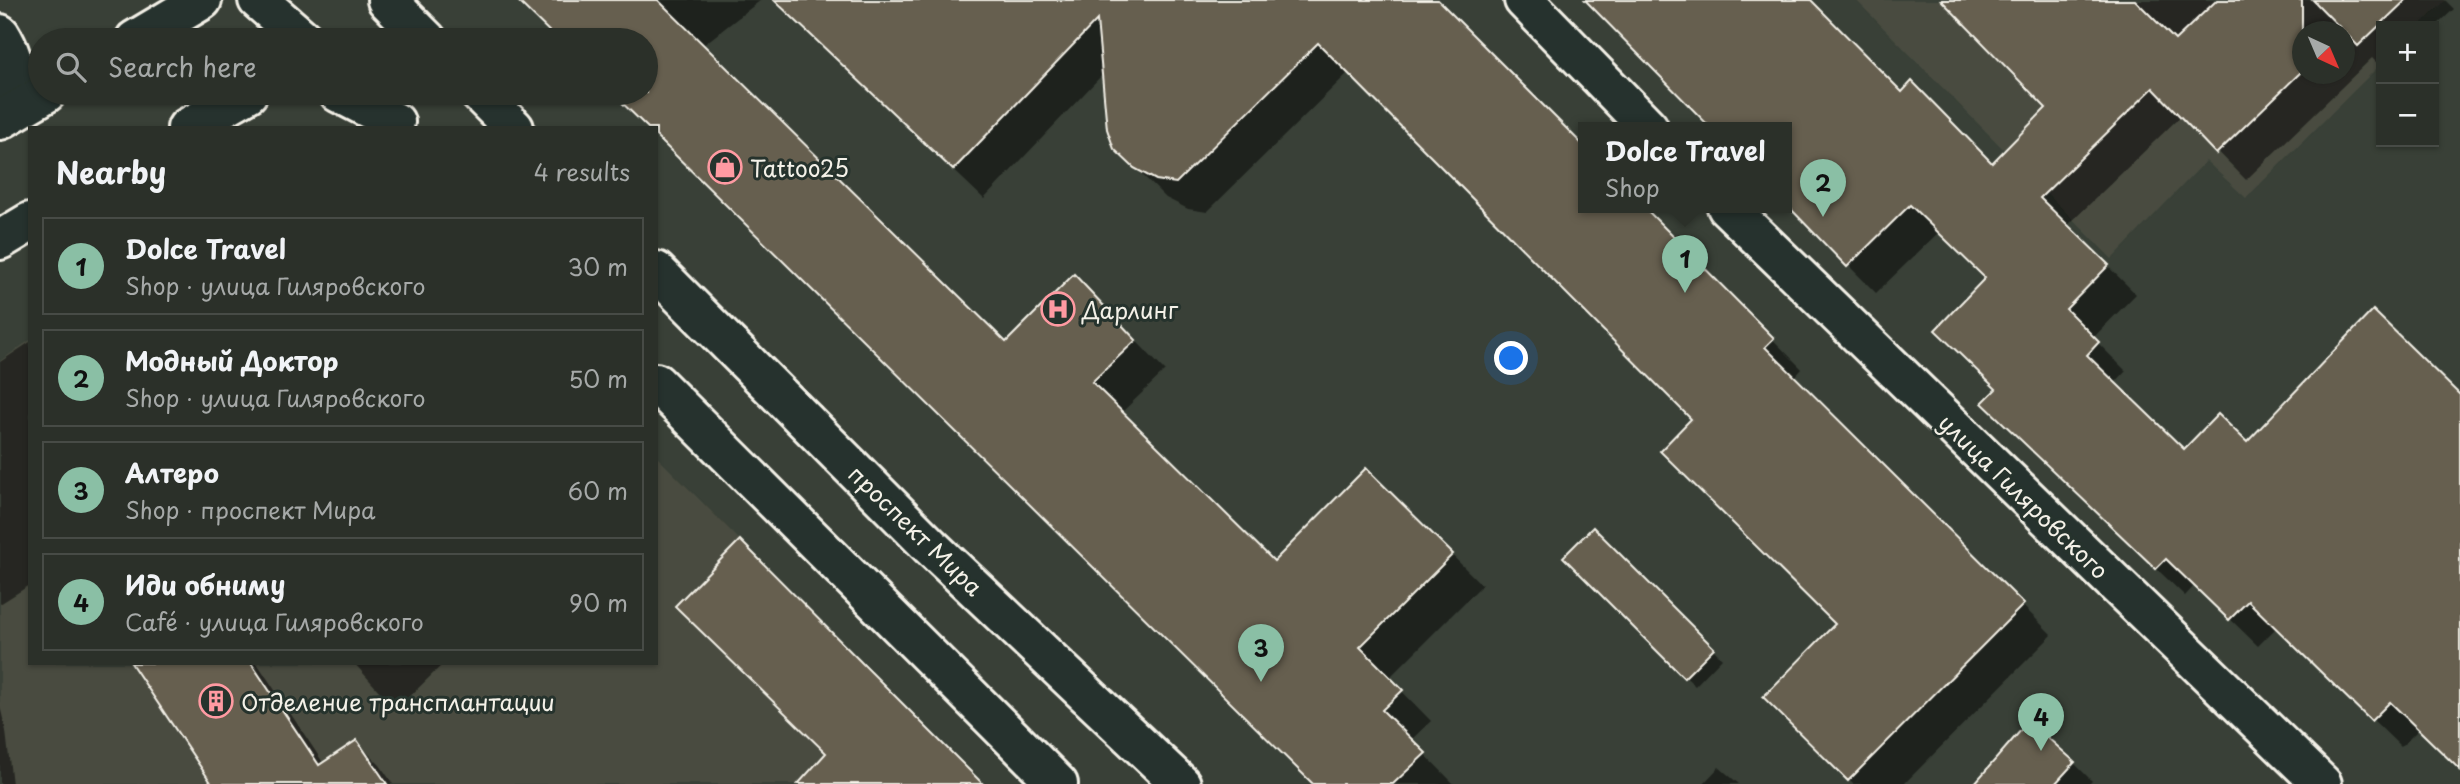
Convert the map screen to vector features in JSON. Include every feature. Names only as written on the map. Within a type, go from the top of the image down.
[{"type":"main road","points":[[155,28],[201,0]]},
{"type":"main road","points":[[258,0],[290,28]]},
{"type":"main road","points":[[387,0],[415,28]]},
{"type":"main road","points":[[1524,0],[1643,122]]},
{"type":"main road","points":[[0,34],[10,52],[15,74],[11,95],[0,117]]},
{"type":"main road","points":[[0,117],[28,102]]},
{"type":"main road","points":[[190,126],[227,105]]},
{"type":"main road","points":[[361,105],[397,125]]},
{"type":"main road","points":[[375,105],[397,125]]},
{"type":"main road","points":[[491,105],[512,126]]},
{"type":"main road","name":"улица Гиляровского","points":[[1733,213],[2322,784]]},
{"type":"main road","points":[[0,240],[28,223]]},
{"type":"main road","name":"проспект Мира","points":[[658,273],[930,546],[1181,784]]},
{"type":"main road","points":[[658,385],[1058,784]]},
{"type":"shaded area","points":[[1856,0],[2446,0],[2424,21],[2376,21],[2376,69],[2246,198],[2206,161],[2112,259]]},
{"type":"shaded area","points":[[28,341],[28,665],[658,665],[658,458],[983,784],[0,784],[0,361]]},
{"type":"building","points":[[517,0],[658,0],[1006,342],[1074,274],[1136,340],[1092,382],[1274,561],[1366,468],[1453,554],[1360,647],[1403,690],[1382,710],[1426,753],[1393,784],[1313,784],[658,138],[658,126],[646,126],[624,105],[658,105],[658,28],[546,28]]},
{"type":"building","points":[[774,0],[1438,0],[1578,140],[1578,213],[1650,213],[1774,338],[1765,347],[2024,604],[1848,781],[1763,697],[1835,624],[1660,451],[1691,419],[1318,43],[1176,183],[1156,180],[1134,168],[1114,149],[1107,129],[1097,20],[953,170]]},
{"type":"building","points":[[1585,0],[1811,0],[1902,92],[1912,81],[1992,163],[2046,108],[1941,0],[2135,0],[2175,40],[2217,0],[2302,0],[2302,21],[2292,21],[2292,81],[2216,154],[2153,88],[2040,198],[2109,265],[2066,309],[2099,342],[2087,355],[2184,449],[2218,414],[2247,442],[2373,310],[2460,395],[2460,770],[2390,702],[2371,721],[2248,601],[2229,620],[2166,559],[2156,569],[1982,403],[1996,389],[1935,330],[1985,278],[1910,205],[1847,267],[1792,210],[1792,122],[1705,122]]},
{"type":"building","points":[[2313,0],[2406,0],[2384,21],[2376,21],[2376,29],[2358,46],[2355,43],[2355,21],[2334,21]]},
{"type":"building","points":[[1593,527],[1714,648],[1684,678],[1563,557]]},
{"type":"building","points":[[740,540],[983,784],[798,784],[826,753],[675,606]]},
{"type":"building","name":"Отделение трансплантации","points":[[132,665],[252,665],[319,765],[357,740],[387,784],[212,784]]},
{"type":"building","points":[[2029,721],[2075,762],[2055,784],[1974,784]]},
{"type":"place","name":"Tattoo25","points":[[725,167]]},
{"type":"place","name":"Модный Доктор","points":[[1823,217]]},
{"type":"place","name":"Dolce Travel","points":[[1685,293]]},
{"type":"place","name":"Дарлинг","points":[[1058,309]]},
{"type":"place","name":"Алтеро","points":[[1261,682]]},
{"type":"place","name":"Отделение трансплантации","points":[[216,701]]},
{"type":"place","name":"Иди обниму","points":[[2041,751]]}]
